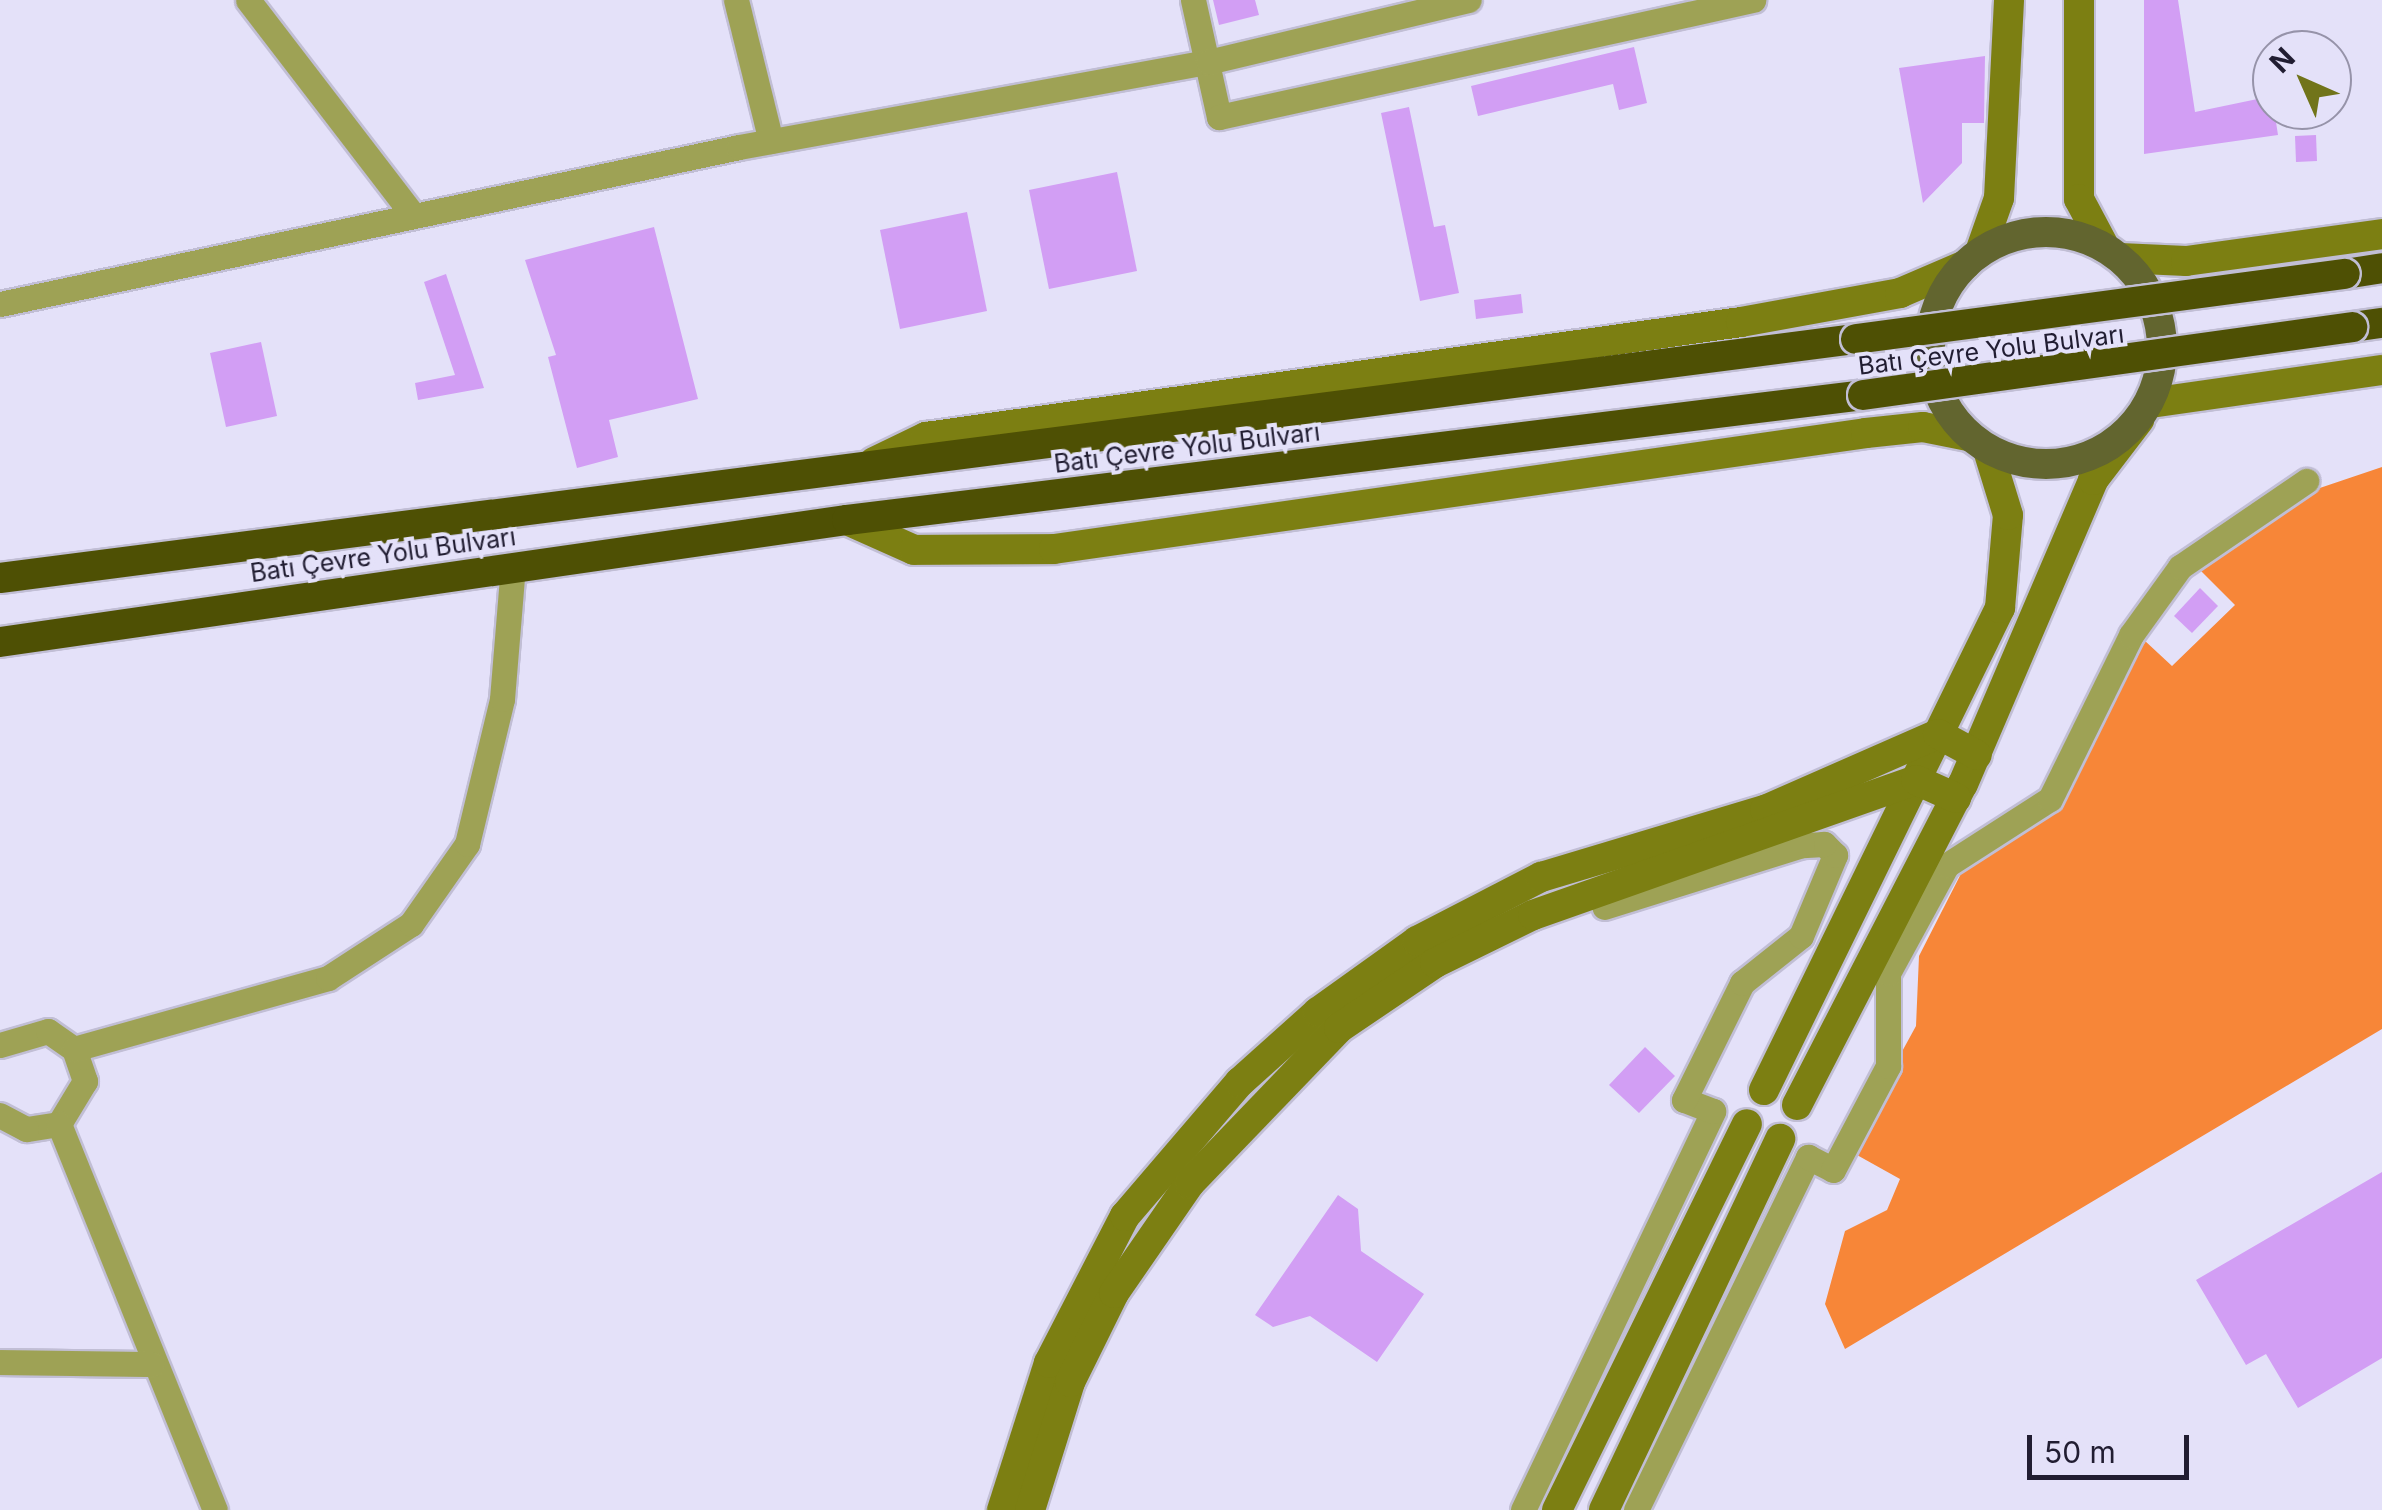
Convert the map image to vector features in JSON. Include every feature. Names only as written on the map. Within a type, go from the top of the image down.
[{"type":"highway","name":"Batı Çevre Yolu Bulvarı","points":[[0,578],[2382,268]]},
{"type":"highway","name":"Batı Çevre Yolu Bulvarı","points":[[0,642],[847,520],[1863,394],[2367,325]]},
{"type":"main road","points":[[2042,232],[2112,252],[2142,281],[2160,325],[2161,373],[2144,412],[2114,444],[2052,466],[1978,443],[1944,406],[1931,351],[1942,296],[1973,258],[2042,232]]},
{"type":"street","points":[[248,0],[412,214]]},
{"type":"street","points":[[736,0],[771,141]]},
{"type":"street","points":[[1193,0],[1219,117],[1753,0]]},
{"type":"street","points":[[0,304],[771,141],[1208,62],[1469,0]]},
{"type":"street","points":[[874,462],[926,437],[1741,322],[1900,293],[1973,258],[1999,198],[2010,0]]},
{"type":"street","points":[[2079,0],[2078,199],[2112,252],[2186,261],[2382,234]]},
{"type":"street","points":[[1797,1104],[1977,755],[2093,480],[2144,412],[2382,370]]},
{"type":"street","points":[[847,520],[914,550],[1054,548],[1866,433],[1923,427],[1978,443],[2008,515],[2000,608],[1764,1090]]},
{"type":"street","points":[[1636,1510],[1808,1157],[1834,1170],[1888,1066],[1888,973],[1947,865],[2050,799],[2131,635],[2180,566],[2306,481]]},
{"type":"street","points":[[0,1045],[32,1030],[74,1049],[328,978],[411,924],[467,844],[502,699],[513,566]]},
{"type":"street","points":[[1938,734],[1977,755]]},
{"type":"street","points":[[1002,1510],[1049,1362],[1125,1216],[1240,1082],[1318,1012],[1417,941],[1541,877],[1765,810],[1938,734]]},
{"type":"street","points":[[1030,1510],[1070,1382],[1114,1294],[1190,1183],[1338,1028],[1533,914],[1916,780],[1956,798]]},
{"type":"street","points":[[1522,1510],[1712,1112],[1684,1100],[1742,982],[1801,936],[1836,855],[1824,844],[1802,845],[1604,907]]},
{"type":"street","points":[[59,1124],[85,1081],[74,1049]]},
{"type":"street","points":[[0,1115],[26,1129],[59,1124]]},
{"type":"street","points":[[59,1124],[152,1364],[216,1510]]},
{"type":"street","points":[[1557,1510],[1747,1124]]},
{"type":"street","points":[[1604,1510],[1780,1139]]},
{"type":"street","points":[[0,1362],[152,1364]]},
{"type":"shaded area","points":[[2382,467],[2382,1029],[1845,1349],[1825,1304],[1845,1231],[1887,1210],[1900,1179],[1848,1150],[1916,1026],[1919,956],[1967,862],[2081,753],[2144,640],[2172,666],[2235,605],[2201,571],[2305,493]]},
{"type":"building","points":[[1213,0],[1255,0],[1259,15],[1219,25]]},
{"type":"building","points":[[2144,0],[2178,0],[2195,112],[2252,100],[2252,130],[2277,130],[2278,135],[2144,154]]},
{"type":"building","points":[[1634,47],[1647,103],[1619,110],[1613,84],[1478,116],[1471,86]]},
{"type":"building","points":[[1985,56],[1984,123],[1962,123],[1962,163],[1923,203],[1899,68]]},
{"type":"building","points":[[1409,107],[1434,227],[1445,225],[1459,293],[1420,301],[1381,113]]},
{"type":"building","points":[[2316,135],[2317,161],[2296,162],[2295,136]]},
{"type":"building","points":[[1117,172],[1137,271],[1049,289],[1029,190]]},
{"type":"building","points":[[967,212],[987,311],[900,329],[880,230]]},
{"type":"building","points":[[654,227],[698,399],[609,420],[618,457],[577,468],[548,357],[556,355],[525,260]]},
{"type":"building","points":[[446,274],[484,388],[418,400],[415,383],[455,375],[424,282]]},
{"type":"building","points":[[1521,294],[1523,313],[1476,319],[1474,300]]},
{"type":"building","points":[[261,342],[277,416],[226,427],[210,353]]},
{"type":"building","points":[[2200,588],[2218,606],[2192,633],[2174,616]]},
{"type":"building","points":[[1645,1047],[1675,1076],[1639,1113],[1609,1085]]},
{"type":"building","points":[[2382,1172],[2382,1358],[2298,1408],[2266,1354],[2246,1365],[2196,1280]]},
{"type":"building","points":[[1338,1195],[1358,1209],[1361,1251],[1424,1294],[1377,1362],[1310,1316],[1273,1327],[1255,1315]]}]
